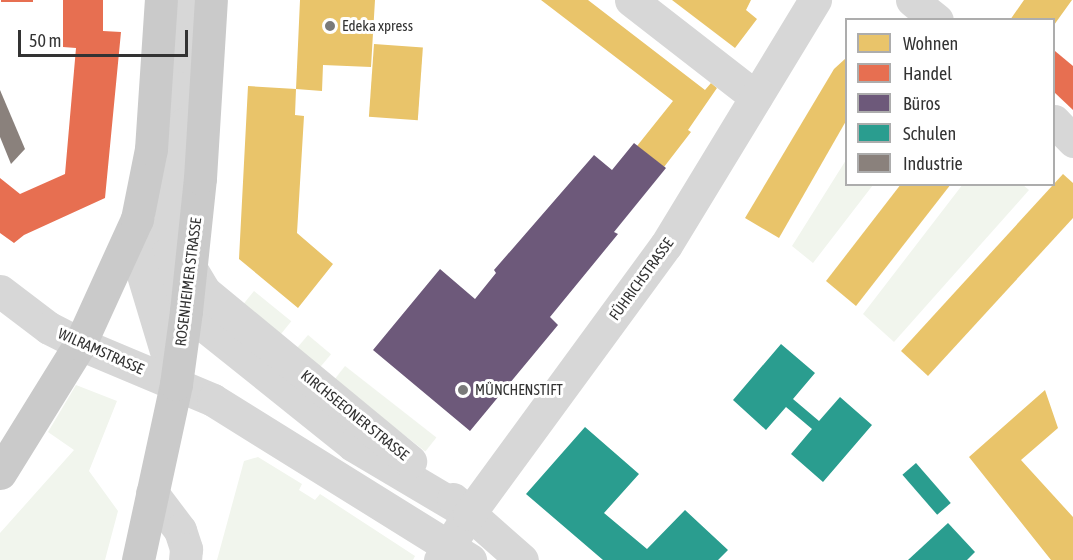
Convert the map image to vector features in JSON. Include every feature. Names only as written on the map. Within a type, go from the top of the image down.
[{"type":"main road","points":[[0,473],[80,344],[137,219],[151,149],[162,0]]},
{"type":"main road","name":"ROSENHEIMER STRASSE","points":[[138,560],[176,384],[186,311],[211,0]]},
{"type":"street","points":[[185,0],[181,88],[183,135],[165,255],[174,294],[186,311],[353,445],[469,514]]},
{"type":"street","points":[[632,0],[756,97]]},
{"type":"street","name":"FÜHRICHSTRASSE","points":[[453,555],[469,514],[666,245],[815,0]]},
{"type":"street","points":[[912,0],[934,18]]},
{"type":"street","points":[[151,149],[181,88]]},
{"type":"street","points":[[1055,124],[1073,141]]},
{"type":"street","points":[[137,219],[137,255],[176,384],[213,400],[453,555]]},
{"type":"street","name":"KIRCHSEEONER STRASSE","points":[[191,269],[205,292],[430,477],[522,560]]},
{"type":"street","name":"WILRAMSTRASSE","points":[[0,291],[49,328],[80,344],[176,384]]},
{"type":"street","points":[[152,493],[180,530],[186,549],[185,560]]},
{"type":"shaded area","points":[[845,162],[845,186],[872,186],[813,263],[792,246]]},
{"type":"shaded area","points":[[961,186],[1024,186],[1029,190],[894,342],[863,314]]},
{"type":"shaded area","points":[[254,291],[291,321],[280,335],[243,305]]},
{"type":"shaded area","points":[[308,335],[331,354],[319,368],[296,349]]},
{"type":"shaded area","points":[[345,366],[436,437],[425,452],[334,380]]},
{"type":"shaded area","points":[[76,385],[117,401],[89,471],[118,511],[105,560],[0,560],[0,533],[74,450],[48,432]]},
{"type":"shaded area","points":[[258,457],[302,484],[299,490],[315,500],[320,494],[415,556],[413,560],[217,560],[244,461]]},
{"type":"building: Wohnen","points":[[300,0],[375,0],[371,67],[323,65],[322,91],[296,89]]},
{"type":"building: Wohnen","points":[[541,0],[588,0],[705,90],[711,83],[717,88],[688,130],[691,132],[664,167],[637,146],[673,101]]},
{"type":"building: Wohnen","points":[[672,0],[751,0],[746,10],[757,19],[735,48]]},
{"type":"building: Wohnen","points":[[1024,0],[1072,0],[1055,24],[1055,18],[1011,18]]},
{"type":"building: Wohnen","points":[[374,44],[423,47],[418,120],[369,117]]},
{"type":"building: Wohnen","points":[[845,59],[845,123],[779,238],[745,218],[834,69]]},
{"type":"building: Wohnen","points":[[248,86],[296,89],[295,115],[304,116],[297,233],[333,264],[298,308],[239,259]]},
{"type":"building: Wohnen","points":[[1063,174],[1073,183],[1073,218],[928,376],[901,351],[1052,186],[1055,186],[1055,183]]},
{"type":"building: Wohnen","points":[[899,186],[949,186],[856,306],[826,281]]},
{"type":"building: Wohnen","points":[[1045,390],[1058,428],[1021,460],[1073,517],[1073,560],[1051,560],[969,457]]},
{"type":"building: Handel","points":[[1,0],[33,0],[33,2],[1,2]]},
{"type":"building: Handel","points":[[63,0],[103,0],[103,31],[121,32],[105,198],[24,235],[14,243],[0,233],[0,178],[20,194],[65,174],[76,48],[63,47]]},
{"type":"building: Handel","points":[[1055,51],[1073,66],[1073,110],[1055,93]]},
{"type":"building: Büros","points":[[634,143],[666,168],[614,232],[618,234],[550,317],[558,325],[470,431],[373,350],[440,269],[475,299],[496,273],[494,270],[594,155],[612,170]]},
{"type":"building: Schulen","points":[[781,344],[815,373],[793,399],[819,421],[840,397],[872,425],[823,482],[791,454],[812,429],[786,407],[766,430],[733,400]]},
{"type":"building: Schulen","points":[[585,427],[639,474],[604,513],[647,549],[685,510],[728,550],[718,560],[603,560],[526,494]]},
{"type":"building: Schulen","points":[[916,463],[951,503],[937,515],[902,475]]},
{"type":"building: Schulen","points":[[948,523],[975,552],[967,560],[908,560]]},
{"type":"building: Industrie","points":[[0,90],[25,149],[11,164],[0,137]]},
{"type":"place","name":"Edeka xpress","points":[[330,26]]},
{"type":"place","name":"MÜNCHENSTIFT","points":[[463,390]]}]
